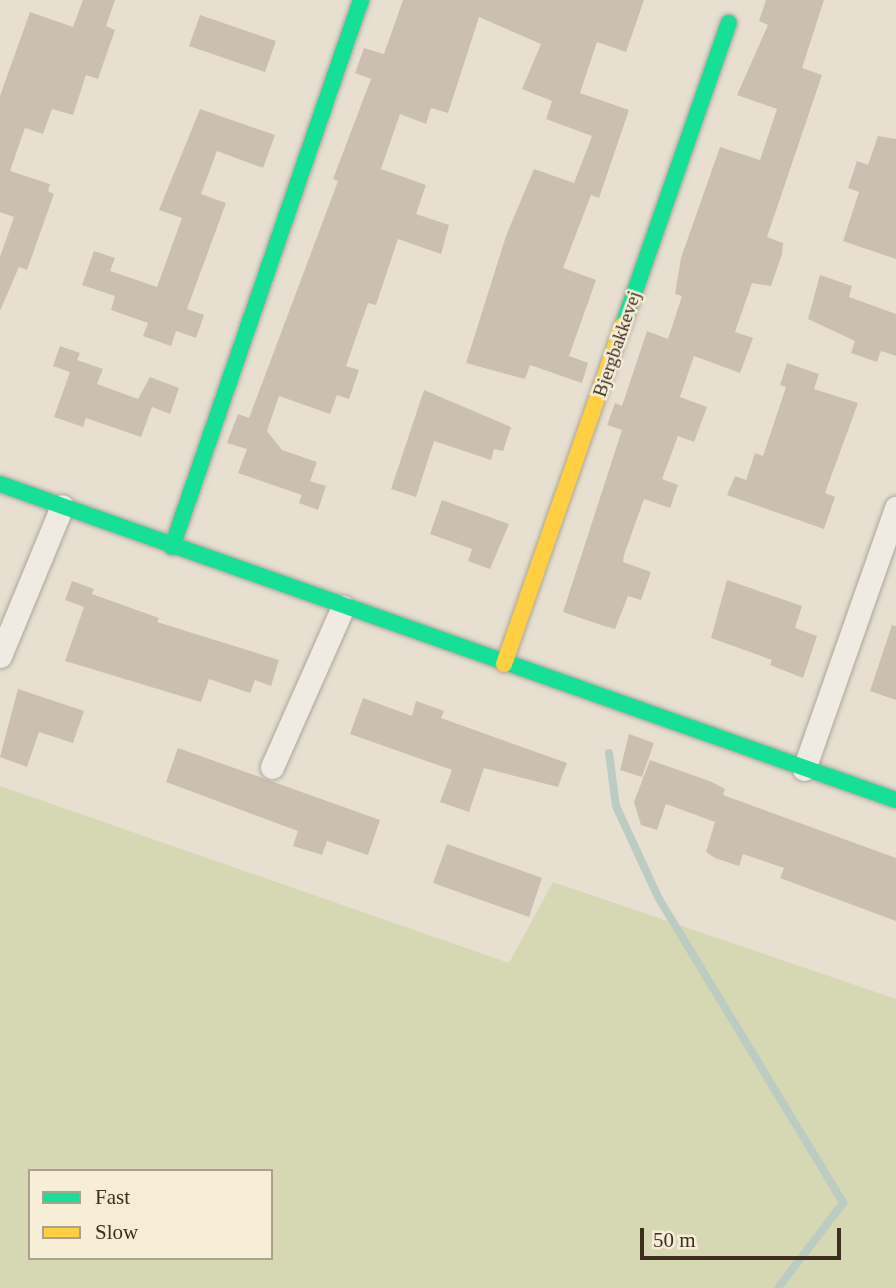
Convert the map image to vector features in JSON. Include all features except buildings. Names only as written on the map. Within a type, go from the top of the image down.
[{"type":"street","points":[[172,547],[361,0]]},
{"type":"street","name":"Bjergbakkevej","points":[[505,664],[729,23]]},
{"type":"street","points":[[0,484],[172,547],[896,800]]},
{"type":"street","points":[[0,656],[62,506]]},
{"type":"street","points":[[804,769],[896,508]]},
{"type":"street","points":[[272,767],[343,607]]},
{"type":"green space","points":[[0,786],[509,963],[553,882],[896,999],[896,1288],[0,1288]]},
{"type":"waterway","points":[[609,753],[616,806],[658,897],[843,1203],[778,1288]]},
{"type":"traffic: fast","points":[[172,547],[361,0]]},
{"type":"traffic: fast","points":[[623,325],[729,23]]},
{"type":"traffic: fast","points":[[0,484],[896,800]]},
{"type":"traffic: slow","points":[[504,664],[623,325]]}]
